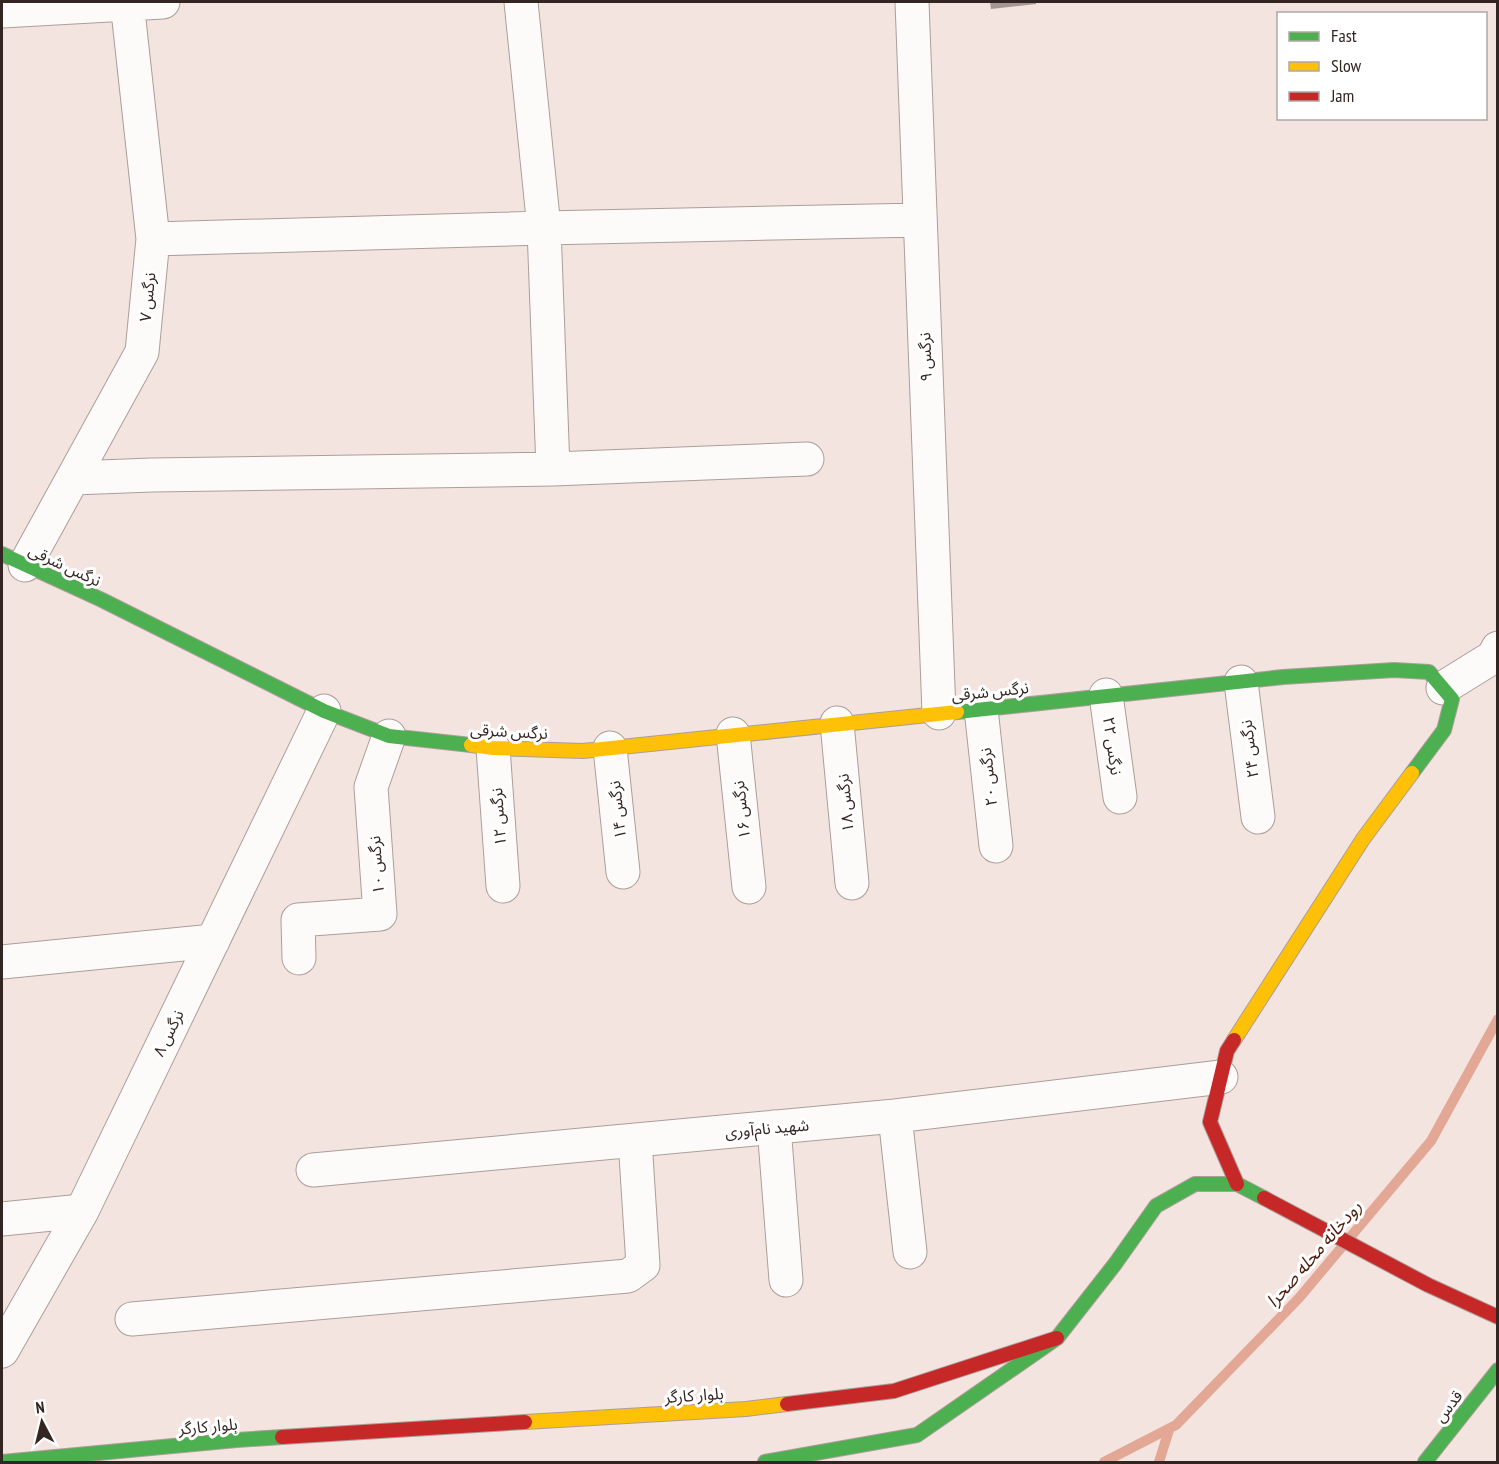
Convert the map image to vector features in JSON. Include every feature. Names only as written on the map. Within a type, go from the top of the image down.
[{"type":"street","points":[[2,11],[163,2]]},
{"type":"street","points":[[520,2],[544,228],[554,469]]},
{"type":"street","name":"نرگس ۹","points":[[912,2],[939,713]]},
{"type":"street","name":"نرگس ۷","points":[[13,559],[73,478],[142,352],[153,239],[127,3]]},
{"type":"street","points":[[153,239],[920,220]]},
{"type":"street","points":[[73,478],[554,469],[807,459]]},
{"type":"street","name":"نرگس شرقی","points":[[13,559],[102,600],[324,711],[388,736],[493,748],[583,751],[1283,677],[1394,670],[1429,672],[1443,688]]},
{"type":"street","points":[[1237,1184],[1210,1122],[1227,1051],[1363,839],[1444,730],[1452,699],[1443,688],[1493,657],[1497,648]]},
{"type":"street","name":"نرگس ۲۴","points":[[1241,682],[1258,817]]},
{"type":"street","name":"نرگس ۲۲","points":[[1106,695],[1120,797]]},
{"type":"street","name":"نرگس ۲۰","points":[[981,709],[996,846]]},
{"type":"street","name":"نرگس ۸","points":[[2,1351],[82,1211],[324,711]]},
{"type":"street","name":"نرگس ۱۸","points":[[837,723],[852,883]]},
{"type":"street","name":"نرگس ۱۶","points":[[733,734],[749,887]]},
{"type":"street","name":"نرگس ۱۰","points":[[299,958],[298,920],[380,914],[371,787],[388,736]]},
{"type":"street","name":"نرگس ۱۲","points":[[493,748],[503,886]]},
{"type":"street","name":"نرگس ۱۴","points":[[610,748],[623,872]]},
{"type":"street","points":[[2,962],[213,941]]},
{"type":"street","name":"شهید نام‌آوری","points":[[313,1170],[895,1116],[1221,1077]]},
{"type":"street","points":[[895,1116],[910,1252]]},
{"type":"street","points":[[774,1127],[786,1280]]},
{"type":"street","points":[[132,1319],[627,1276],[643,1265],[635,1140]]},
{"type":"street","points":[[765,1462],[917,1435],[1057,1338],[1115,1264],[1156,1206],[1196,1184],[1237,1184],[1428,1285],[1497,1317]]},
{"type":"street","points":[[2,1219],[82,1211]]},
{"type":"street","name":"بلوار کارگر","points":[[2,1462],[237,1440],[746,1409],[894,1390],[1057,1338]]},
{"type":"street","name":"قدس","points":[[1425,1462],[1497,1370]]},
{"type":"building","points":[[990,2],[1036,2],[1036,4],[991,9]]},
{"type":"waterway","name":"رودخانه محله صحرا","points":[[1104,1462],[1176,1425],[1299,1298],[1431,1141],[1498,1019]]},
{"type":"waterway","points":[[1159,1462],[1169,1430]]},
{"type":"traffic: fast","points":[[2,554],[102,600],[324,711],[389,736],[471,745]]},
{"type":"traffic: fast","points":[[957,712],[1283,677],[1394,670],[1429,672],[1452,699],[1444,730],[1412,773]]},
{"type":"traffic: fast","points":[[765,1462],[917,1435],[1057,1338],[1115,1264],[1156,1206],[1195,1184],[1237,1184],[1264,1198]]},
{"type":"traffic: fast","points":[[1425,1462],[1498,1370]]},
{"type":"traffic: fast","points":[[2,1462],[282,1437]]},
{"type":"traffic: slow","points":[[471,745],[493,748],[583,751],[957,712]]},
{"type":"traffic: slow","points":[[1234,1040],[1363,839],[1412,773]]},
{"type":"traffic: slow","points":[[525,1422],[746,1409],[787,1404]]},
{"type":"traffic: jam","points":[[1234,1040],[1227,1051],[1210,1122],[1237,1184]]},
{"type":"traffic: jam","points":[[1264,1198],[1428,1285],[1498,1317]]},
{"type":"traffic: jam","points":[[787,1404],[894,1391],[1057,1338]]},
{"type":"traffic: jam","points":[[282,1437],[525,1422]]}]
